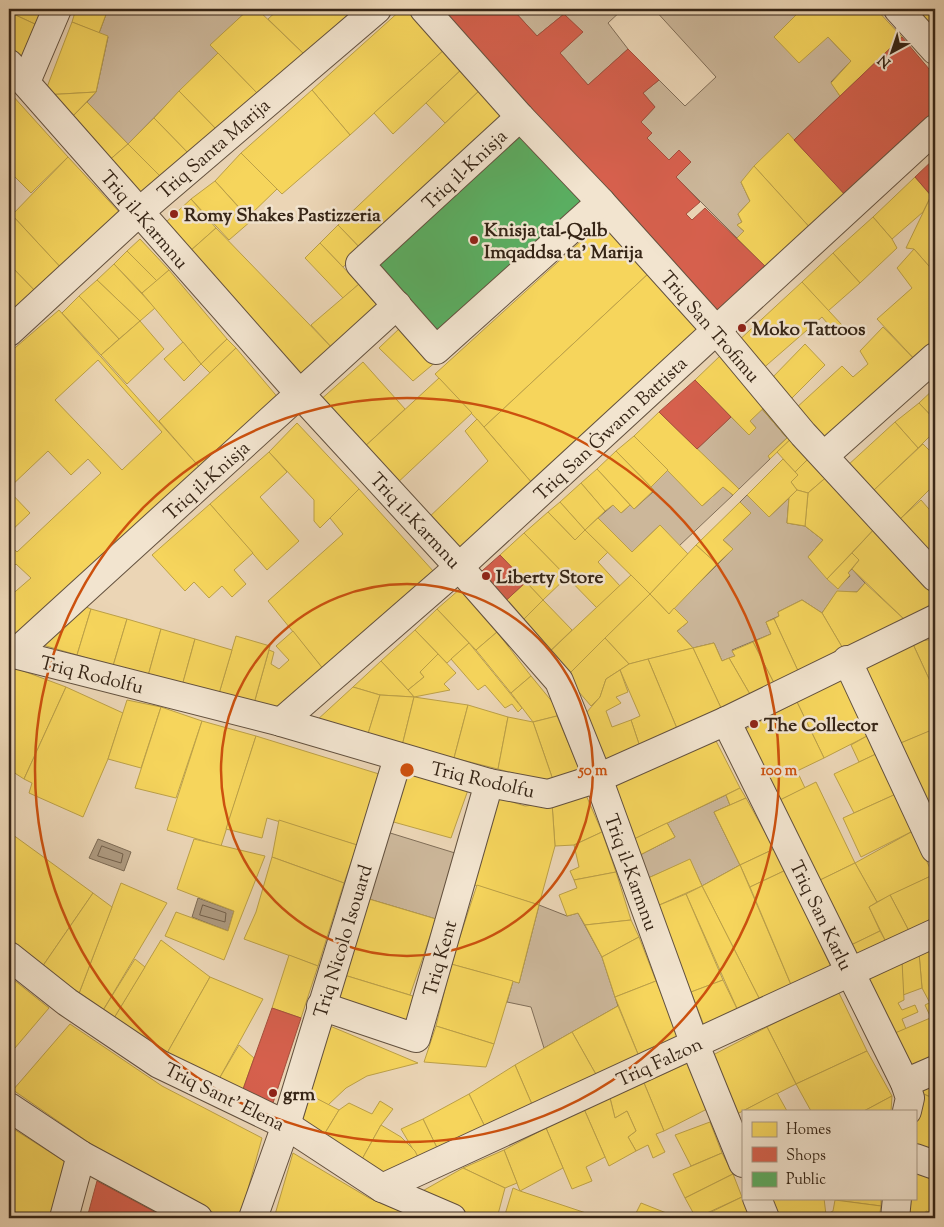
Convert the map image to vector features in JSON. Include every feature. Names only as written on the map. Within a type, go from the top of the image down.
[{"type":"street","points":[[18,73],[57,9]]},
{"type":"street","name":"Triq Santa Marija","points":[[9,332],[138,213],[377,9]]},
{"type":"street","name":"Triq San Trofimu","points":[[424,9],[520,117],[601,202],[717,330],[803,434],[935,577]]},
{"type":"street","points":[[898,9],[935,50]]},
{"type":"street","name":"Triq il-Karmnu","points":[[18,73],[138,213],[300,394],[459,567],[559,681],[598,778],[696,1045],[742,1160]]},
{"type":"street","name":"Triq il-Knisja","points":[[520,117],[360,264],[436,350],[601,202]]},
{"type":"street","name":"Triq San Ġwann Battista","points":[[282,722],[459,567],[935,129]]},
{"type":"street","name":"Triq il-Knisja","points":[[11,652],[397,305]]},
{"type":"street","points":[[825,456],[935,357]]},
{"type":"street","name":"Triq Rodolfu","points":[[11,652],[282,722],[398,758],[489,783],[548,794],[598,778],[726,721],[847,660],[935,619]]},
{"type":"street","points":[[847,660],[935,849]]},
{"type":"street","name":"Triq San Karlu","points":[[726,721],[905,1083],[910,1098],[908,1110]]},
{"type":"street","name":"Triq Nicolo Isouard","points":[[253,1218],[286,1125],[398,758]]},
{"type":"street","name":"Triq Kent","points":[[321,1006],[416,1038],[489,783]]},
{"type":"street","name":"Triq Falzon","points":[[382,1188],[696,1045],[935,932]]},
{"type":"street","name":"Triq Sant' Elena","points":[[9,956],[67,1002],[159,1064],[286,1125],[382,1188],[452,1218]]},
{"type":"street","points":[[905,1083],[935,1070]]},
{"type":"street","points":[[9,1107],[81,1155],[198,1218]]},
{"type":"street","points":[[64,1218],[81,1155]]},
{"type":"street","points":[[916,1158],[935,1166]]},
{"type":"street","points":[[758,1200],[765,1218]]},
{"type":"street","points":[[895,1218],[897,1200]]},
{"type":"shaded area","points":[[108,9],[249,9],[211,45],[218,53],[128,144],[87,102],[96,92],[108,37],[99,33]]},
{"type":"shaded area","points":[[516,9],[623,9],[608,23],[628,49],[588,85],[560,53],[582,32],[564,14],[537,36],[514,11]]},
{"type":"shaded area","points":[[654,9],[802,9],[775,37],[828,37],[851,61],[831,82],[840,96],[794,140],[788,134],[741,182],[750,201],[738,214],[742,222],[737,225],[744,231],[737,238],[676,177],[690,162],[669,160],[647,138],[652,133],[641,122],[655,107],[643,93],[659,80],[685,106],[716,77]]},
{"type":"shaded area","points":[[762,409],[787,438],[769,455],[770,459],[739,489],[697,449],[731,417],[749,435],[756,428],[750,421]]},
{"type":"shaded area","points":[[668,470],[702,506],[723,487],[733,495],[679,546],[660,525],[632,552],[598,518],[613,505],[621,513],[630,505],[634,509],[654,491],[651,487]]},
{"type":"shaded area","points":[[747,495],[769,517],[789,498],[787,523],[805,526],[823,540],[808,557],[838,588],[850,576],[848,573],[852,569],[865,583],[857,592],[837,592],[822,613],[802,600],[778,612],[779,616],[766,622],[771,634],[732,650],[735,656],[722,661],[714,643],[693,648],[677,631],[688,622],[674,608],[733,549],[723,540],[751,513],[740,502]]},
{"type":"shaded area","points":[[726,795],[730,805],[714,812],[740,865],[702,886],[690,860],[646,879],[638,856],[675,837],[667,823]]},
{"type":"shaded area","points":[[387,832],[455,853],[436,919],[369,899]]},
{"type":"shaded area","points":[[539,905],[567,916],[578,913],[602,957],[618,1006],[544,1048],[531,1007],[507,1002],[513,981],[519,983]]},
{"type":"water","points":[[98,839],[131,852],[124,871],[89,858]]},
{"type":"water","points":[[198,898],[234,911],[228,931],[192,917]]},
{"type":"building: Homes","points":[[9,9],[42,10],[37,25],[9,12]]},
{"type":"building: Homes","points":[[76,9],[108,9],[99,33],[72,22]]},
{"type":"building: Homes","points":[[249,9],[257,9],[304,54],[257,93],[210,45]]},
{"type":"building: Homes","points":[[279,9],[354,9],[304,54],[268,19]]},
{"type":"building: Homes","points":[[402,9],[405,9],[445,49],[350,135],[312,90]]},
{"type":"building: Homes","points":[[802,9],[876,9],[902,37],[840,96],[831,83],[851,61],[828,37],[799,63],[774,37]]},
{"type":"building: Homes","points":[[917,9],[935,9],[935,29]]},
{"type":"building: Homes","points":[[9,12],[37,25],[19,62],[9,51]]},
{"type":"building: Homes","points":[[72,22],[108,36],[96,92],[44,95]]},
{"type":"building: Homes","points":[[445,49],[463,68],[393,134],[374,113]]},
{"type":"building: Homes","points":[[218,53],[257,93],[217,130],[179,91]]},
{"type":"building: Homes","points":[[463,68],[480,90],[445,123],[426,103]]},
{"type":"building: Homes","points":[[312,90],[350,135],[282,194],[241,153]]},
{"type":"building: Homes","points":[[480,90],[504,118],[362,250],[338,225]]},
{"type":"building: Homes","points":[[179,91],[217,130],[189,154],[154,118]]},
{"type":"building: Homes","points":[[96,92],[69,120],[44,95]]},
{"type":"building: Homes","points":[[12,95],[68,157],[31,193],[13,175],[9,180],[9,98]]},
{"type":"building: Homes","points":[[87,102],[128,144],[106,163],[69,120]]},
{"type":"building: Homes","points":[[154,118],[189,154],[162,178],[128,144]]},
{"type":"building: Homes","points":[[788,133],[848,198],[813,231],[754,166]]},
{"type":"building: Homes","points":[[128,144],[162,178],[140,200],[106,163]]},
{"type":"building: Homes","points":[[241,153],[277,189],[248,217],[215,181]]},
{"type":"building: Homes","points":[[68,157],[121,214],[63,270],[12,215]]},
{"type":"building: Homes","points":[[754,166],[813,231],[769,270],[737,238],[744,231],[737,225],[742,222],[738,214],[750,201],[741,182]]},
{"type":"building: Homes","points":[[915,177],[931,196],[923,212],[892,239],[873,217]]},
{"type":"building: Homes","points":[[215,181],[251,221],[229,240],[191,199]]},
{"type":"building: Homes","points":[[931,196],[935,200],[935,222],[933,225],[935,228],[935,273],[914,249],[906,248]]},
{"type":"building: Homes","points":[[191,199],[216,228],[189,252],[164,224]]},
{"type":"building: Homes","points":[[12,215],[63,270],[37,293],[9,264],[9,219]]},
{"type":"building: Homes","points":[[873,217],[892,239],[897,248],[860,283],[833,253]]},
{"type":"building: Homes","points":[[603,221],[649,273],[484,427],[435,374]]},
{"type":"building: Homes","points":[[338,225],[362,250],[343,267],[320,243]]},
{"type":"building: Homes","points":[[216,228],[335,351],[303,384],[189,252]]},
{"type":"building: Homes","points":[[140,239],[169,270],[157,281],[127,251]]},
{"type":"building: Homes","points":[[320,243],[359,284],[343,298],[305,258]]},
{"type":"building: Homes","points":[[914,249],[935,273],[935,347],[918,363],[877,319],[912,288],[897,268]]},
{"type":"building: Homes","points":[[127,251],[157,281],[142,293],[114,264]]},
{"type":"building: Homes","points":[[833,253],[860,283],[828,311],[802,282]]},
{"type":"building: Homes","points":[[9,264],[37,293],[9,316]]},
{"type":"building: Homes","points":[[114,264],[155,308],[140,321],[97,280]]},
{"type":"building: Homes","points":[[169,270],[227,339],[201,364],[142,293]]},
{"type":"building: Homes","points":[[649,273],[704,330],[532,483],[484,427]]},
{"type":"building: Homes","points":[[97,280],[140,321],[119,339],[79,296]]},
{"type":"building: Homes","points":[[802,282],[842,325],[834,331],[822,317],[760,371],[736,343]]},
{"type":"building: Homes","points":[[359,284],[381,310],[335,351],[311,325]]},
{"type":"building: Homes","points":[[79,296],[119,339],[101,355],[62,313]]},
{"type":"building: Homes","points":[[59,310],[202,470],[11,639],[9,637],[9,597],[31,578],[16,564],[9,571],[9,544],[17,552],[101,473],[88,459],[71,475],[48,451],[9,488],[9,353]],"holes":[[[98,360],[162,432],[122,470],[55,400]]]},
{"type":"building: Homes","points":[[140,321],[164,349],[127,384],[101,355]]},
{"type":"building: Homes","points":[[401,327],[437,361],[413,381],[379,348]]},
{"type":"building: Homes","points":[[883,327],[918,363],[828,446],[795,409],[842,366],[853,377],[868,364],[860,351]]},
{"type":"building: Homes","points":[[227,339],[236,348],[210,373],[201,364]]},
{"type":"building: Homes","points":[[183,342],[201,364],[184,381],[164,359]]},
{"type":"building: Homes","points":[[805,344],[825,365],[789,401],[770,380]]},
{"type":"building: Homes","points":[[236,348],[280,400],[202,470],[159,421]]},
{"type":"building: Homes","points":[[721,355],[767,405],[750,421],[756,428],[749,435],[695,380]]},
{"type":"building: Homes","points":[[363,362],[405,409],[361,450],[318,402]]},
{"type":"building: Homes","points":[[439,378],[472,413],[394,486],[361,450]]},
{"type":"building: Homes","points":[[935,388],[935,420],[919,403]]},
{"type":"building: Homes","points":[[919,403],[935,420],[935,431],[918,448],[895,422]]},
{"type":"building: Homes","points":[[767,405],[794,436],[770,459],[768,456],[787,438],[762,409]]},
{"type":"building: Homes","points":[[659,412],[739,489],[733,495],[723,487],[702,506],[634,436]]},
{"type":"building: Homes","points":[[477,419],[532,483],[455,552],[425,521],[488,461],[465,431]]},
{"type":"building: Homes","points":[[895,422],[918,448],[873,491],[847,466]]},
{"type":"building: Homes","points":[[297,423],[359,489],[320,528],[314,521],[314,500],[269,452]]},
{"type":"building: Homes","points":[[634,436],[668,470],[651,487],[616,451]]},
{"type":"building: Homes","points":[[794,436],[812,455],[795,472],[777,452]]},
{"type":"building: Homes","points":[[923,444],[935,456],[935,484],[899,520],[873,491]]},
{"type":"building: Homes","points":[[616,451],[654,490],[634,509],[597,469]]},
{"type":"building: Homes","points":[[269,452],[287,472],[260,497],[299,541],[267,570],[210,504]]},
{"type":"building: Homes","points":[[812,455],[830,474],[808,493],[797,490],[791,482],[798,475],[795,472]]},
{"type":"building: Homes","points":[[783,459],[798,475],[791,482],[797,490],[769,517],[747,495]]},
{"type":"building: Homes","points":[[597,469],[630,505],[621,513],[613,505],[605,511],[581,483]]},
{"type":"building: Homes","points":[[830,474],[878,525],[827,579],[808,557],[823,540],[805,526],[808,493]]},
{"type":"building: Homes","points":[[581,483],[605,511],[585,530],[560,502]]},
{"type":"building: Homes","points":[[359,489],[434,572],[324,670],[268,601],[343,534],[330,518]]},
{"type":"building: Homes","points":[[797,490],[808,493],[805,526],[787,523],[789,498]]},
{"type":"building: Homes","points":[[9,491],[30,513],[9,533]]},
{"type":"building: Homes","points":[[921,500],[935,516],[935,549],[926,556],[899,520]]},
{"type":"building: Homes","points":[[560,502],[585,530],[575,540],[548,512]]},
{"type":"building: Homes","points":[[740,502],[751,513],[723,540],[733,549],[717,564],[696,545]]},
{"type":"building: Homes","points":[[210,504],[253,553],[234,570],[246,584],[232,597],[222,586],[209,598],[194,582],[185,591],[152,555]]},
{"type":"building: Homes","points":[[548,512],[575,540],[585,530],[608,552],[598,562],[620,586],[597,608],[524,533]]},
{"type":"building: Homes","points":[[598,518],[632,552],[660,525],[688,554],[650,594],[585,530]]},
{"type":"building: Homes","points":[[878,525],[935,588],[935,609],[907,622],[852,569],[859,560],[852,553]]},
{"type":"building: Homes","points":[[524,533],[567,577],[543,600],[500,555]]},
{"type":"building: Homes","points":[[696,545],[717,564],[669,614],[650,594]]},
{"type":"building: Homes","points":[[852,553],[859,560],[848,573],[850,575],[838,589],[827,579]]},
{"type":"building: Homes","points":[[631,575],[650,594],[566,677],[546,655]]},
{"type":"building: Homes","points":[[526,582],[543,600],[517,626],[500,606]]},
{"type":"building: Homes","points":[[865,583],[907,622],[845,652],[822,613],[837,591],[857,592]]},
{"type":"building: Homes","points":[[460,589],[497,632],[476,650],[437,609]]},
{"type":"building: Homes","points":[[650,594],[669,614],[674,608],[688,622],[677,631],[693,648],[629,664],[605,638]]},
{"type":"building: Homes","points":[[543,600],[572,630],[546,655],[517,626]]},
{"type":"building: Homes","points":[[802,600],[822,613],[845,652],[799,673],[774,619],[779,616],[778,612]]},
{"type":"building: Homes","points":[[79,604],[91,609],[77,655],[36,643]]},
{"type":"building: Homes","points":[[91,609],[127,619],[113,666],[77,655]]},
{"type":"building: Homes","points":[[437,609],[469,643],[447,663],[415,630]]},
{"type":"building: Homes","points":[[127,619],[161,629],[148,676],[113,666]]},
{"type":"building: Homes","points":[[774,619],[799,673],[775,685],[753,642],[771,634],[766,622]]},
{"type":"building: Homes","points":[[161,629],[195,639],[182,686],[148,676]]},
{"type":"building: Homes","points":[[415,630],[438,654],[420,672],[424,677],[408,690],[381,661]]},
{"type":"building: Homes","points":[[293,631],[324,670],[275,713],[253,707],[269,650],[274,652],[271,664],[279,669],[289,660],[276,646]]},
{"type":"building: Homes","points":[[497,632],[531,676],[511,693],[476,650]]},
{"type":"building: Homes","points":[[236,636],[270,646],[253,707],[218,697]]},
{"type":"building: Homes","points":[[605,638],[629,664],[606,679],[600,697],[591,706],[566,677]]},
{"type":"building: Homes","points":[[195,639],[232,650],[218,697],[182,686]]},
{"type":"building: Homes","points":[[935,639],[935,692],[912,642]]},
{"type":"building: Homes","points":[[753,642],[775,685],[751,696],[729,658],[735,656],[732,651]]},
{"type":"building: Homes","points":[[912,642],[935,692],[935,729],[896,745],[861,669]]},
{"type":"building: Homes","points":[[469,643],[522,708],[518,712],[512,704],[505,708],[485,685],[478,690],[451,659]]},
{"type":"building: Homes","points":[[714,643],[722,661],[729,658],[751,696],[722,710],[693,648]]},
{"type":"building: Homes","points":[[693,648],[722,710],[678,731],[648,659]]},
{"type":"building: Homes","points":[[438,654],[456,673],[444,684],[450,690],[414,697],[408,690],[424,677],[420,672]]},
{"type":"building: Homes","points":[[648,659],[678,731],[640,747],[631,720],[640,716],[620,670],[629,664]]},
{"type":"building: Homes","points":[[381,661],[414,697],[380,695],[353,687]]},
{"type":"building: Homes","points":[[10,666],[66,687],[24,779],[9,771]]},
{"type":"building: Homes","points":[[620,670],[628,692],[616,697],[621,703],[606,711],[612,727],[631,720],[640,747],[605,765],[586,713],[600,697],[606,679]]},
{"type":"building: Homes","points":[[531,676],[554,704],[557,716],[533,722],[511,693]]},
{"type":"building: Homes","points":[[841,679],[867,736],[824,758],[797,702]]},
{"type":"building: Homes","points":[[66,687],[123,713],[108,759],[83,817],[29,793],[32,783],[24,779]]},
{"type":"building: Homes","points":[[353,687],[380,695],[367,737],[316,721]]},
{"type":"building: Homes","points":[[380,695],[414,697],[402,746],[367,737]]},
{"type":"building: Homes","points":[[414,697],[468,705],[454,758],[402,746]]},
{"type":"building: Homes","points":[[127,700],[161,707],[141,768],[108,759]]},
{"type":"building: Homes","points":[[797,702],[824,758],[797,771],[805,788],[776,802],[742,731]]},
{"type":"building: Homes","points":[[468,705],[508,717],[498,769],[454,758]]},
{"type":"building: Homes","points":[[161,707],[202,721],[176,798],[135,788]]},
{"type":"building: Homes","points":[[557,716],[580,771],[553,780],[533,722]]},
{"type":"building: Homes","points":[[508,717],[533,722],[553,780],[531,778],[498,769]]},
{"type":"building: Homes","points":[[202,721],[256,736],[221,846],[167,830]]},
{"type":"building: Homes","points":[[934,729],[935,808],[931,810],[896,745]]},
{"type":"building: Homes","points":[[256,736],[379,774],[357,845],[267,818],[262,838],[226,829]]},
{"type":"building: Homes","points":[[867,736],[876,754],[859,762],[851,745]]},
{"type":"building: Homes","points":[[716,741],[740,788],[632,840],[610,785]]},
{"type":"building: Homes","points":[[876,754],[896,794],[854,813],[834,774]]},
{"type":"building: Homes","points":[[406,773],[468,790],[451,838],[390,821]]},
{"type":"building: Homes","points":[[816,782],[855,863],[814,883],[776,802]]},
{"type":"building: Homes","points":[[740,788],[746,798],[730,805],[726,795]]},
{"type":"building: Homes","points":[[896,794],[913,831],[861,857],[843,818]]},
{"type":"building: Homes","points":[[586,795],[602,832],[574,845],[555,846],[552,803],[571,801]]},
{"type":"building: Homes","points":[[493,796],[525,806],[552,803],[555,846],[539,905],[465,882]]},
{"type":"building: Homes","points":[[746,798],[774,849],[740,865],[714,812]]},
{"type":"building: Homes","points":[[279,820],[357,845],[344,883],[272,857]]},
{"type":"building: Homes","points":[[667,823],[675,837],[638,856],[632,840]]},
{"type":"building: Homes","points":[[913,831],[933,875],[877,902],[855,863]]},
{"type":"building: Homes","points":[[9,832],[93,893],[40,970],[9,946]]},
{"type":"building: Homes","points":[[602,832],[616,872],[574,880],[570,871],[579,867],[574,845]]},
{"type":"building: Homes","points":[[194,839],[265,856],[224,960],[165,936],[176,912],[228,931],[234,911],[177,889]]},
{"type":"building: Homes","points":[[774,849],[786,870],[750,887],[740,865]]},
{"type":"building: Homes","points":[[272,857],[344,883],[318,966],[244,939],[256,912]]},
{"type":"building: Homes","points":[[690,859],[702,886],[657,906],[646,879]]},
{"type":"building: Homes","points":[[855,863],[877,902],[869,907],[880,931],[847,947],[814,883]]},
{"type":"building: Homes","points":[[740,865],[792,987],[761,1002],[702,886]]},
{"type":"building: Homes","points":[[786,870],[832,969],[792,987],[750,887]]},
{"type":"building: Homes","points":[[616,872],[631,920],[585,925],[578,913],[567,916],[559,895],[577,888],[574,880]]},
{"type":"building: Homes","points":[[933,875],[935,879],[935,918],[909,931],[890,895]]},
{"type":"building: Homes","points":[[121,883],[167,903],[102,1012],[78,996]]},
{"type":"building: Homes","points":[[477,885],[539,905],[519,983],[451,964]]},
{"type":"building: Homes","points":[[702,886],[761,1002],[739,1013],[686,894]]},
{"type":"building: Homes","points":[[93,893],[112,907],[78,996],[40,970]]},
{"type":"building: Homes","points":[[686,894],[723,980],[691,992],[657,906]]},
{"type":"building: Homes","points":[[890,895],[909,931],[886,942],[869,907]]},
{"type":"building: Homes","points":[[369,899],[436,919],[410,995],[344,975]]},
{"type":"building: Homes","points":[[631,920],[639,937],[602,957],[585,925]]},
{"type":"building: Homes","points":[[880,931],[886,942],[853,959],[847,947]]},
{"type":"building: Homes","points":[[639,937],[656,981],[615,997],[602,957]]},
{"type":"building: Homes","points":[[161,940],[210,977],[166,1055],[114,1018]]},
{"type":"building: Homes","points":[[935,946],[935,1000],[930,1003],[922,988],[919,953]]},
{"type":"building: Homes","points":[[919,953],[922,988],[903,995],[902,961]]},
{"type":"building: Homes","points":[[289,955],[318,966],[301,1018],[272,1008]]},
{"type":"building: Homes","points":[[135,959],[145,967],[114,1018],[102,1012]]},
{"type":"building: Homes","points":[[902,961],[904,1000],[898,1003],[902,1010],[915,1005],[918,1012],[902,1019],[906,1029],[888,1036],[862,981]]},
{"type":"building: Homes","points":[[451,964],[513,981],[494,1044],[436,1026]]},
{"type":"building: Homes","points":[[344,975],[416,997],[406,1025],[337,1001]]},
{"type":"building: Homes","points":[[9,976],[49,1008],[9,1055]]},
{"type":"building: Homes","points":[[210,977],[263,999],[219,1079],[166,1055]]},
{"type":"building: Homes","points":[[723,980],[739,1013],[705,1028],[691,992]]},
{"type":"building: Homes","points":[[656,981],[681,1041],[640,1059],[615,997]]},
{"type":"building: Homes","points":[[838,991],[867,1051],[796,1084],[767,1027]]},
{"type":"building: Homes","points":[[935,1000],[935,1016],[931,1018],[925,1005]]},
{"type":"building: Homes","points":[[618,1006],[640,1059],[598,1078],[572,1032]]},
{"type":"building: Homes","points":[[935,1016],[935,1055],[903,1069],[888,1036]]},
{"type":"building: Homes","points":[[70,1024],[162,1086],[262,1138],[240,1218],[223,1218],[101,1151],[13,1090]]},
{"type":"building: Homes","points":[[330,1026],[418,1063],[367,1076],[346,1088],[328,1105],[310,1095]]},
{"type":"building: Homes","points":[[436,1026],[494,1044],[486,1067],[424,1062]]},
{"type":"building: Homes","points":[[767,1027],[796,1084],[735,1115],[711,1056]]},
{"type":"building: Homes","points":[[572,1032],[598,1078],[534,1109],[515,1065]]},
{"type":"building: Homes","points":[[239,1045],[254,1058],[242,1092],[219,1079]]},
{"type":"building: Homes","points":[[867,1051],[892,1096],[866,1110],[810,1110],[796,1084]]},
{"type":"building: Homes","points":[[688,1063],[709,1108],[664,1131],[644,1083]]},
{"type":"building: Homes","points":[[515,1065],[534,1109],[487,1131],[469,1094]]},
{"type":"building: Homes","points":[[644,1083],[664,1131],[656,1134],[665,1152],[653,1158],[648,1145],[636,1151],[628,1137],[636,1131],[627,1111],[615,1118],[610,1098]]},
{"type":"building: Homes","points":[[935,1085],[935,1099],[919,1092]]},
{"type":"building: Homes","points":[[919,1092],[935,1099],[935,1155],[916,1148],[915,1110]]},
{"type":"building: Homes","points":[[777,1093],[786,1110],[745,1110]]},
{"type":"building: Homes","points":[[469,1094],[487,1131],[440,1154],[423,1119]]},
{"type":"building: Homes","points":[[310,1095],[339,1110],[322,1138],[301,1125]]},
{"type":"building: Homes","points":[[892,1096],[891,1110],[866,1110]]},
{"type":"building: Homes","points":[[610,1098],[615,1118],[627,1111],[636,1131],[628,1137],[636,1151],[609,1166],[584,1109]]},
{"type":"building: Homes","points":[[380,1101],[393,1109],[381,1125],[361,1161],[322,1138],[339,1110],[349,1103],[372,1114]]},
{"type":"building: Homes","points":[[584,1109],[605,1157],[586,1167],[592,1181],[572,1189],[546,1128]]},
{"type":"building: Homes","points":[[423,1119],[440,1154],[421,1163],[401,1129]]},
{"type":"building: Homes","points":[[710,1122],[722,1153],[691,1166],[675,1135]]},
{"type":"building: Homes","points":[[381,1125],[401,1137],[415,1151],[421,1163],[389,1177],[361,1161]]},
{"type":"building: Homes","points":[[9,1126],[67,1163],[51,1218],[9,1218]]},
{"type":"building: Homes","points":[[546,1128],[563,1168],[520,1191],[504,1150]]},
{"type":"building: Homes","points":[[504,1150],[517,1183],[505,1188],[463,1168]]},
{"type":"building: Homes","points":[[293,1153],[369,1198],[417,1218],[274,1218]]},
{"type":"building: Homes","points":[[722,1153],[733,1174],[685,1198],[673,1174]]},
{"type":"building: Homes","points":[[463,1168],[505,1188],[497,1218],[479,1218],[419,1193]]},
{"type":"building: Homes","points":[[916,1170],[935,1178],[935,1214],[926,1211],[925,1218],[903,1218],[905,1200],[916,1200]]},
{"type":"building: Homes","points":[[733,1174],[742,1197],[696,1218],[685,1198]]},
{"type":"building: Homes","points":[[513,1188],[520,1191],[601,1218],[504,1218]]},
{"type":"building: Homes","points":[[742,1197],[751,1218],[714,1218],[711,1212]]},
{"type":"building: Homes","points":[[767,1200],[824,1200],[826,1215],[820,1218],[774,1218]]},
{"type":"building: Homes","points":[[835,1200],[881,1200],[881,1206]]},
{"type":"building: Homes","points":[[835,1200],[881,1206],[879,1218],[820,1218],[833,1211]]},
{"type":"building: Homes","points":[[641,1203],[679,1218],[618,1218],[622,1213],[635,1215]]},
{"type":"building: Shops","points":[[438,9],[516,9],[514,11],[537,36],[564,14],[583,32],[560,53],[588,85],[628,49],[659,80],[643,93],[655,107],[641,122],[652,133],[647,138],[669,160],[679,150],[691,162],[676,177],[700,202],[686,214],[692,220],[705,208],[769,270],[716,318]]},
{"type":"building: Shops","points":[[902,37],[935,76],[935,119],[848,198],[794,140]]},
{"type":"building: Shops","points":[[935,158],[935,200],[915,177]]},
{"type":"building: Shops","points":[[695,380],[731,417],[697,449],[659,412]]},
{"type":"building: Shops","points":[[500,555],[526,582],[500,606],[474,578]]},
{"type":"building: Shops","points":[[272,1008],[301,1018],[271,1109],[242,1092]]},
{"type":"building: Shops","points":[[97,1181],[166,1218],[87,1218]]},
{"type":"building: Public","points":[[517,131],[584,205],[441,335],[374,262]]},
{"type":"place","name":"Romy Shakes Pastizzeria","points":[[174,214]]},
{"type":"place","name":"Knisja tal-Qalb Imqaddsa ta' Marija","points":[[474,240]]},
{"type":"place","name":"Moko Tattoos","points":[[742,328]]},
{"type":"place","name":"Liberty Store","points":[[486,576]]},
{"type":"place","name":"The Collector","points":[[754,724]]},
{"type":"place","name":"grm","points":[[273,1093]]}]
